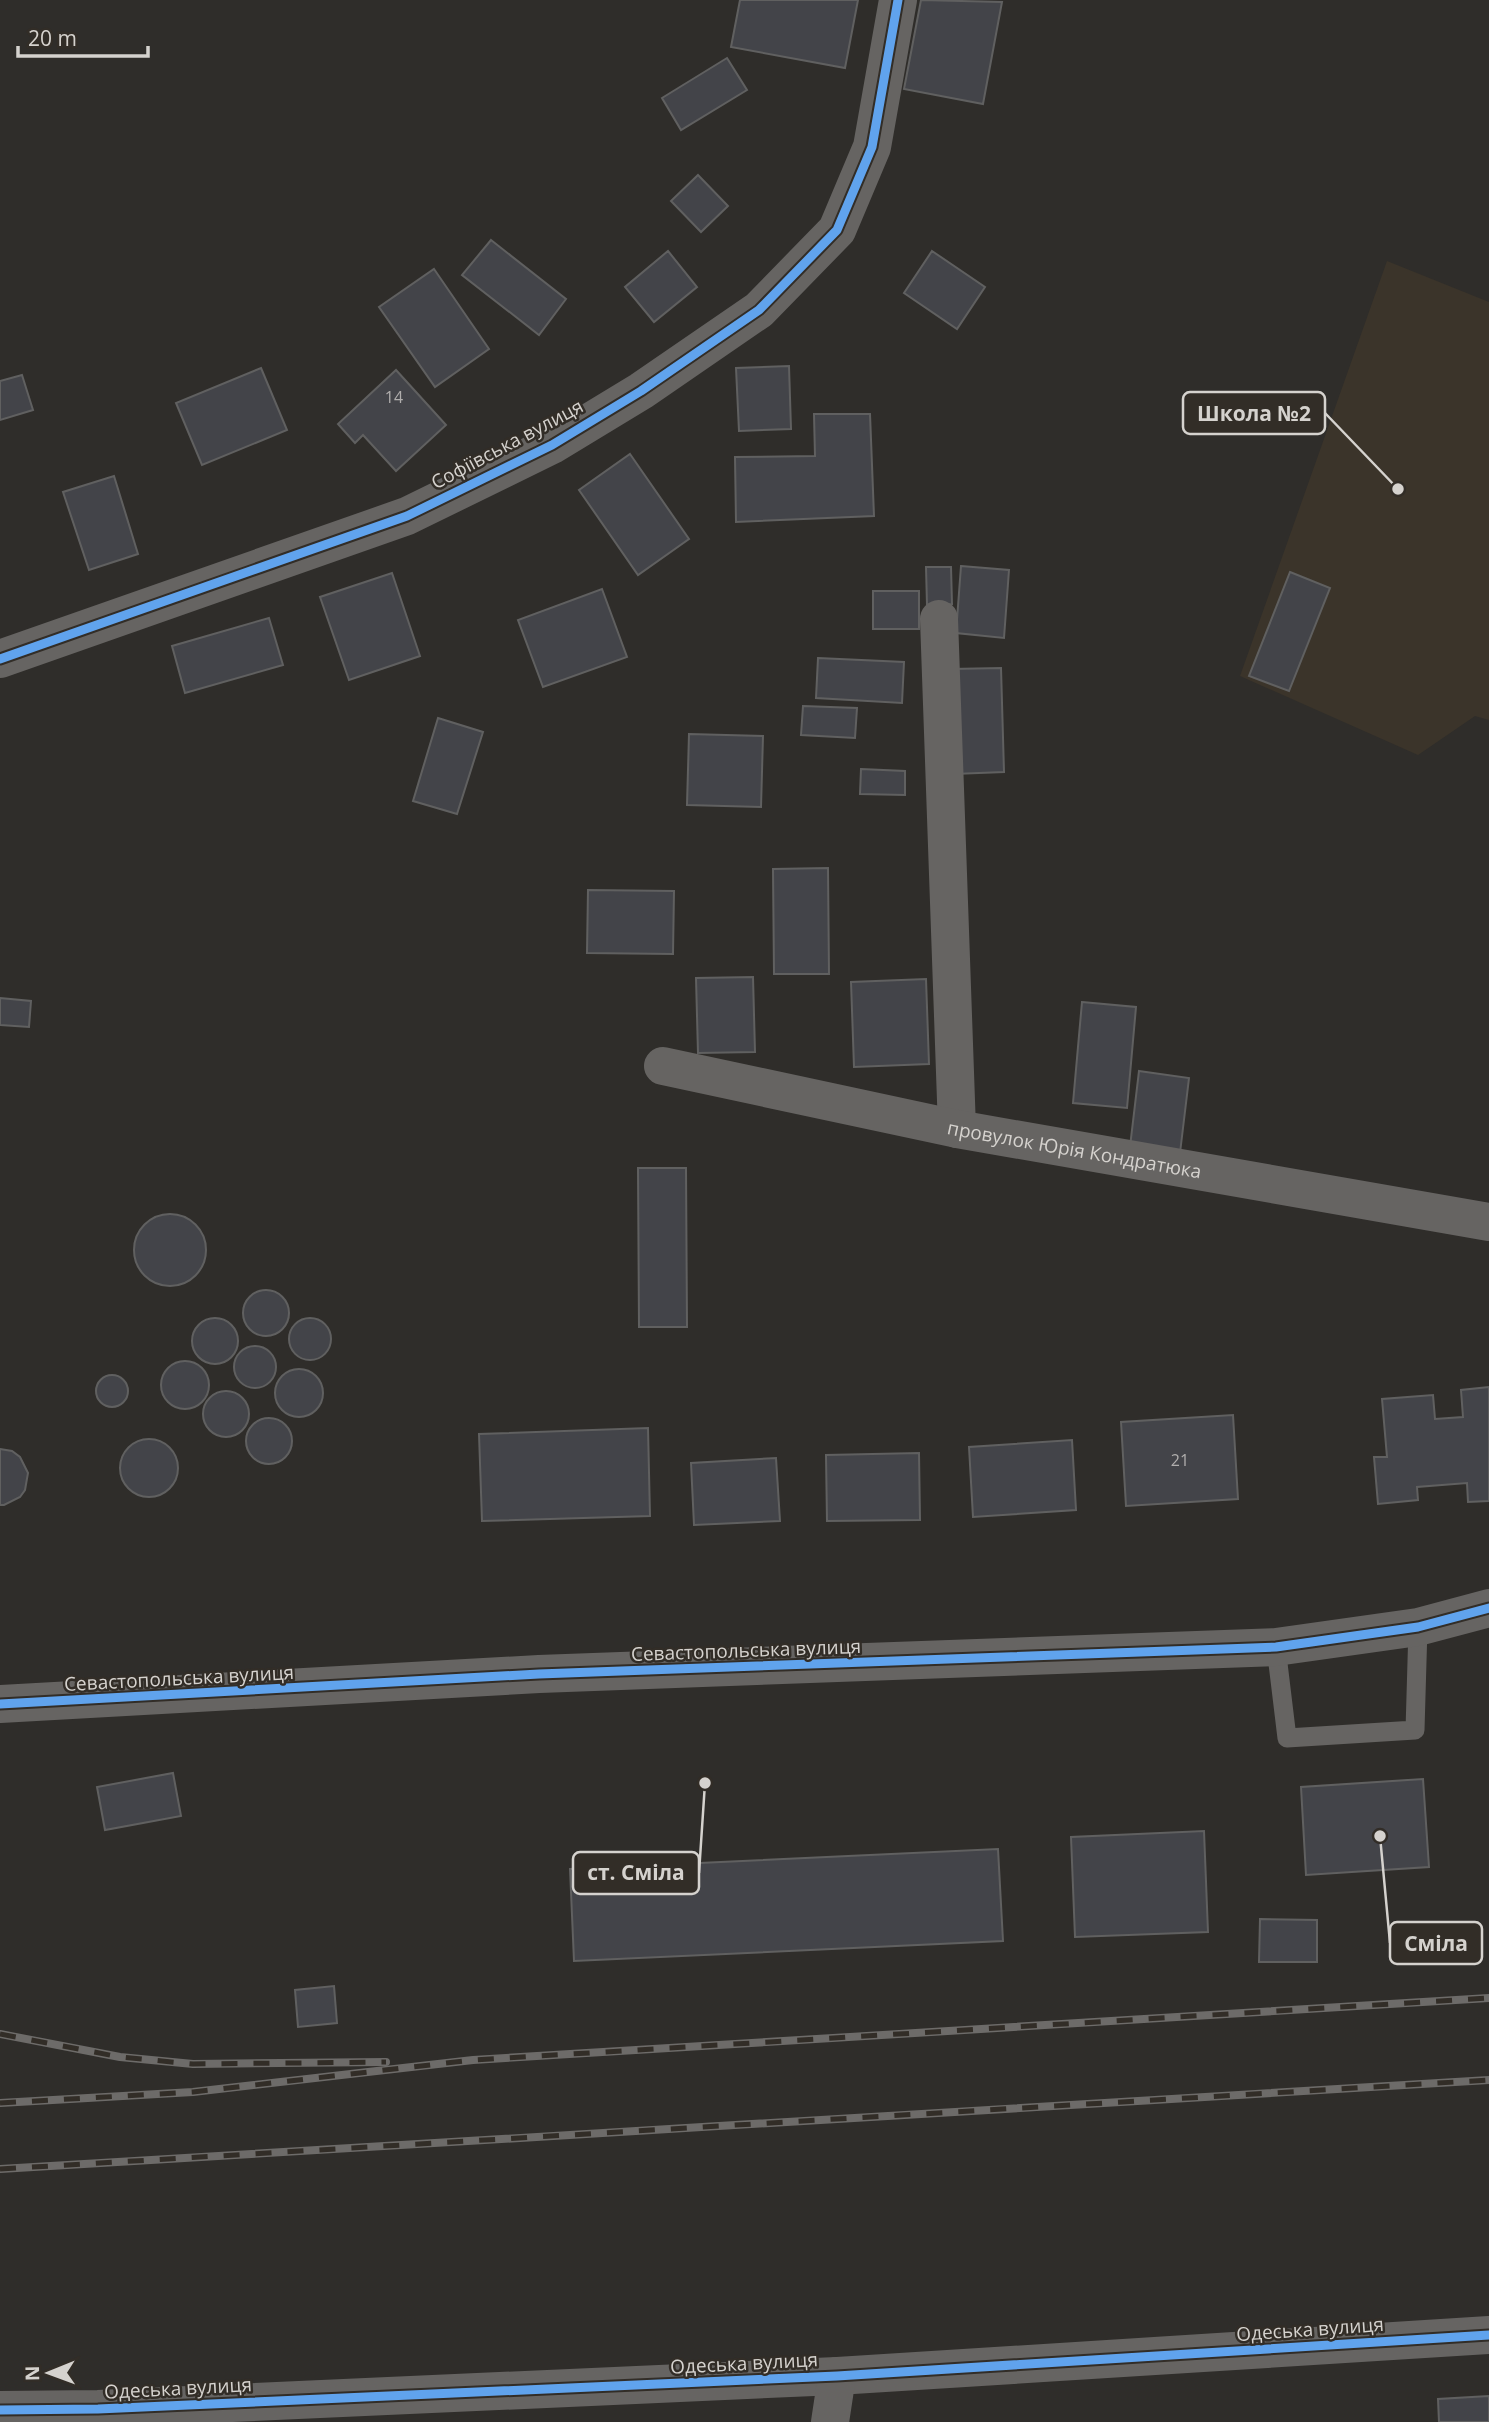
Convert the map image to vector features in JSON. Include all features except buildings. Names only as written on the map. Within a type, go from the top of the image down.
[{"type":"street","name":"Софіївська вулиця","points":[[0,659],[407,516],[552,445],[641,391],[759,310],[838,230],[872,147],[898,0]]},
{"type":"street","points":[[939,619],[957,1129]]},
{"type":"street","name":"провулок Юрія Кондратюка","points":[[663,1066],[957,1129],[1489,1222]]},
{"type":"street","name":"Севастопольська вулиця","points":[[0,1704],[539,1674],[1276,1647],[1418,1627],[1489,1608]]},
{"type":"street","name":"Одеська вулиця","points":[[0,2410],[97,2416],[837,2376],[1489,2335]]},
{"type":"street","points":[[830,2422],[837,2376]]},
{"type":"lane","points":[[1276,1647],[1287,1738],[1415,1730],[1418,1627]]},
{"type":"shaded area","points":[[1387,261],[1489,302],[1489,720],[1475,716],[1418,755],[1240,676]]},
{"type":"railway","points":[[0,2103],[193,2092],[473,2060],[1489,1998]]},
{"type":"railway","points":[[0,2034],[120,2057],[193,2064],[386,2062]]},
{"type":"railway","points":[[0,2169],[1489,2080]]},
{"type":"cycle path","points":[[0,659],[407,516],[552,445],[641,391],[759,310],[837,230],[872,147],[898,0]]},
{"type":"cycle path","points":[[0,1704],[539,1674],[1276,1647],[1418,1627],[1489,1608]]},
{"type":"cycle path","points":[[0,2410],[98,2409],[837,2376],[1489,2335]]},
{"type":"place","name":"Школа №2","points":[[1398,489]]},
{"type":"place","name":"ст. Сміла","points":[[705,1783]]},
{"type":"place","name":"Сміла","points":[[1380,1836]]}]
